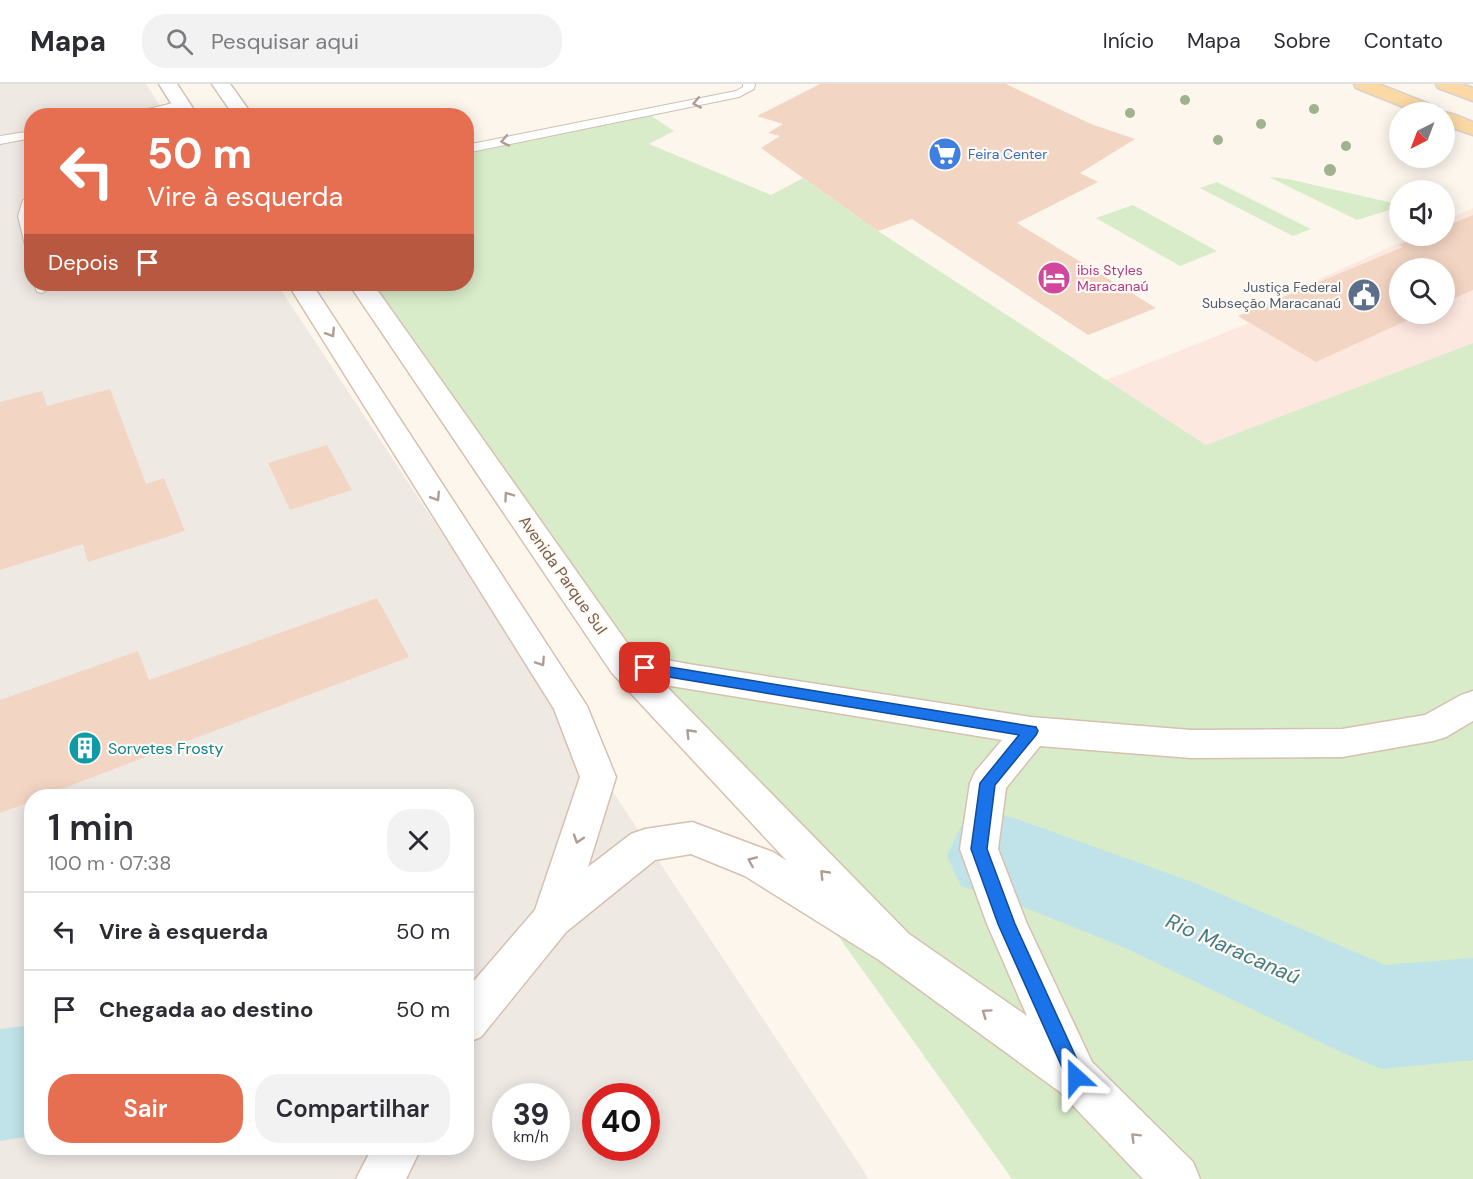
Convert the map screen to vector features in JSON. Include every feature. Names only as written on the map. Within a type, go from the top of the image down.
[{"type":"main road","points":[[1363,84],[1407,102]]},
{"type":"main road","points":[[1444,84],[1473,95]]},
{"type":"main road","points":[[1455,122],[1473,129]]},
{"type":"street","points":[[168,84],[184,108]]},
{"type":"street","points":[[221,84],[238,108]]},
{"type":"street","name":"Avenida Parque Sul","points":[[304,291],[570,706],[598,777],[552,919]]},
{"type":"street","name":"Avenida Parque Sul","points":[[366,291],[624,663],[894,947]]},
{"type":"street","points":[[624,663],[688,676],[1031,731],[1191,744],[1342,743],[1433,727],[1473,704]]},
{"type":"street","points":[[1031,731],[988,783],[979,849],[1007,924],[1076,1077]]},
{"type":"street","name":"Avenida Parque Sul","points":[[474,1013],[552,919],[645,845],[692,838],[759,864],[894,947],[1076,1077],[1176,1179]]},
{"type":"street","points":[[380,1179],[394,1155]]},
{"type":"lane","points":[[474,147],[729,96],[748,89],[749,84]]},
{"type":"lane","points":[[0,140],[24,136]]},
{"type":"shaded area","points":[[0,84],[146,84],[161,108],[24,108],[24,291],[282,291],[869,1179],[0,1179]]},
{"type":"shaded area","points":[[1473,208],[1473,343],[1206,445],[1106,380],[1249,323],[1238,316],[1392,246],[1455,246],[1455,216]]},
{"type":"green space","points":[[650,115],[674,131],[649,144],[771,195],[803,178],[878,231],[1206,445],[1473,343],[1473,1179],[1012,1179],[377,291],[474,291],[474,153]]},
{"type":"green space","points":[[1269,177],[1288,179],[1389,202],[1389,210],[1357,220]]},
{"type":"green space","points":[[1217,182],[1311,229],[1293,236],[1200,188]]},
{"type":"green space","points":[[1133,205],[1217,251],[1180,266],[1096,218]]},
{"type":"building","name":"Feira Center","points":[[820,84],[1006,84],[1091,124],[1135,139],[1080,173],[1098,182],[1017,223],[1156,308],[1088,335],[912,219],[878,231],[761,148],[780,136],[768,133],[783,124],[757,116]]},
{"type":"building","points":[[1473,215],[1473,290],[1455,298],[1455,258],[1389,258],[1389,324],[1399,324],[1316,362],[1238,316],[1403,247],[1401,246],[1455,246],[1455,222]]},
{"type":"building","points":[[110,389],[146,484],[164,478],[185,531],[88,562],[83,544],[0,570],[0,402],[42,391],[47,406]]},
{"type":"building","points":[[327,445],[352,490],[290,510],[268,463]]},
{"type":"building","name":"Sorvetes Frosty","points":[[377,598],[409,657],[61,789],[24,789],[24,804],[0,813],[0,700],[138,651],[149,680]]},
{"type":"waterway","name":"Rio Maracanaú","points":[[996,856],[1017,861],[1159,915],[1382,1017],[1473,1009]]},
{"type":"waterway","name":"Rio Maracanaú","points":[[0,1085],[24,1081]]},
{"type":"place","name":"Feira Center","points":[[945,154]]},
{"type":"place","name":"ibis Styles Maracanaú","points":[[1054,278]]},
{"type":"place","name":"Justiça Federal Subseção Maracanaú","points":[[1364,295]]},
{"type":"place","name":"Sorvetes Frosty","points":[[85,748]]},
{"type":"route","points":[[645,668],[1031,731],[988,783],[979,849],[1007,924],[1076,1077]]}]
